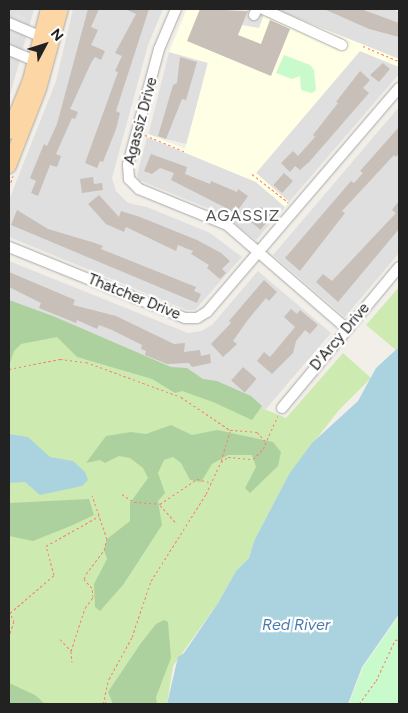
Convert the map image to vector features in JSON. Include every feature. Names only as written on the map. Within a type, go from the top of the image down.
[{"type":"main road","points":[[9,130],[36,61],[48,9]]},
{"type":"main road","points":[[9,166],[39,89],[61,9]]},
{"type":"street","name":"Agassiz Drive","points":[[176,9],[159,49],[127,172],[133,184],[217,220],[258,252],[346,328]]},
{"type":"street","points":[[258,11],[342,45]]},
{"type":"street","points":[[9,23],[42,37]]},
{"type":"street","points":[[9,50],[36,61]]},
{"type":"street","name":"Thatcher Drive","points":[[9,247],[185,318],[197,318],[207,312],[399,88]]},
{"type":"street","name":"D'Arcy Drive","points":[[282,408],[346,328],[399,267]]},
{"type":"path","points":[[363,46],[399,61]]},
{"type":"path","points":[[137,132],[186,152]]},
{"type":"path","points":[[252,174],[296,209]]},
{"type":"path","points":[[9,369],[60,359],[86,362],[181,397],[230,430],[257,432],[265,442]]},
{"type":"path","points":[[221,462],[228,457],[253,458],[263,450],[282,408]]},
{"type":"path","points":[[104,704],[109,679],[132,637],[151,581],[206,494],[209,482],[221,462],[230,430]]},
{"type":"path","points":[[122,494],[134,502],[160,504],[196,479],[209,482]]},
{"type":"path","points":[[72,662],[71,651],[86,608],[93,597],[92,588],[84,579],[104,550],[107,539],[92,495]]},
{"type":"path","points":[[160,504],[177,524]]},
{"type":"path","points":[[9,636],[14,625],[9,612],[54,575],[46,546],[100,515]]},
{"type":"path","points":[[60,639],[71,651]]},
{"type":"path","points":[[359,704],[376,681],[395,640],[399,639]]},
{"type":"shaded area","points":[[9,9],[34,9],[9,99]]},
{"type":"shaded area","points":[[73,9],[163,9],[148,45],[112,178],[116,191],[128,203],[147,207],[210,233],[242,257],[195,310],[187,310],[9,237],[9,200],[56,81]]},
{"type":"shaded area","points":[[187,9],[274,9],[399,59],[399,67],[360,51],[256,173],[289,202],[285,207],[256,182],[147,137],[148,134],[185,149],[208,63],[169,52]]},
{"type":"shaded area","points":[[243,9],[266,9],[259,28],[242,25],[248,11]]},
{"type":"shaded area","points":[[274,9],[392,9],[399,12],[399,59]]},
{"type":"shaded area","points":[[15,13],[27,18],[18,39],[9,35],[9,23]]},
{"type":"shaded area","points":[[360,51],[399,67],[399,74],[289,202],[256,173]]},
{"type":"shaded area","points":[[169,52],[208,62],[187,144],[148,134]]},
{"type":"shaded area","points":[[399,107],[399,253],[345,317],[273,255]]},
{"type":"shaded area","points":[[147,137],[256,182],[285,207],[256,240],[222,214],[139,180],[137,175]]},
{"type":"shaded area","points":[[9,261],[188,333],[201,331],[212,325],[258,271],[331,333],[265,410],[9,304]]},
{"type":"green space","points":[[284,55],[310,65],[314,70],[316,90],[312,93],[301,90],[300,76],[292,79],[276,73]]},
{"type":"green space","points":[[399,287],[399,347],[396,350],[366,325]]},
{"type":"green space","points":[[9,300],[53,316],[171,367],[187,368],[203,379],[217,381],[251,396],[262,406],[252,420],[213,402],[182,391],[175,393],[152,379],[77,357],[57,337],[21,344],[14,351],[9,366]]},
{"type":"green space","points":[[9,304],[286,418],[343,353],[371,378],[339,410],[289,474],[254,541],[249,558],[236,571],[218,603],[173,666],[167,704],[9,704]]},
{"type":"green space","points":[[171,425],[192,435],[217,430],[273,442],[281,452],[278,466],[250,493],[245,488],[256,467],[252,455],[228,455],[212,464],[201,482],[190,480],[181,463],[173,457],[164,460],[158,473],[165,493],[158,501],[162,525],[123,585],[100,611],[95,607],[94,584],[107,559],[104,550],[107,539],[130,521],[130,503],[148,478],[143,468],[130,458],[119,456],[105,463],[100,460],[86,463],[106,436],[131,432],[146,434]]},
{"type":"green space","points":[[89,499],[94,515],[73,525],[33,541],[9,536],[9,503]]},
{"type":"green space","points":[[399,616],[399,704],[349,704],[363,667]]},
{"type":"green space","points":[[164,620],[168,622],[171,658],[156,697],[157,704],[113,704],[108,692],[141,643],[156,624]]},
{"type":"green space","points":[[9,683],[35,695],[45,704],[9,704]]},
{"type":"water","name":"Red River","points":[[399,347],[399,614],[362,667],[348,704],[167,704],[178,657],[184,653],[218,603],[236,571],[249,558],[254,541],[289,474],[312,443],[358,401],[376,368]]},
{"type":"water","points":[[9,434],[28,437],[50,457],[73,461],[85,472],[88,480],[82,486],[40,495],[25,482],[9,483]]},
{"type":"building","points":[[88,9],[99,9],[91,27],[98,30],[91,45],[105,51],[101,60],[95,57],[91,63],[70,109],[78,112],[75,119],[72,118],[56,154],[61,156],[57,167],[50,165],[38,196],[31,193],[36,181],[30,178],[44,144],[47,146],[57,124]]},
{"type":"building","points":[[125,9],[149,9],[116,111],[120,113],[116,129],[103,162],[100,161],[97,168],[85,163],[118,72],[115,71],[122,56],[115,53],[136,14]]},
{"type":"building","points":[[200,9],[248,11],[238,35],[261,44],[270,20],[290,29],[271,76],[187,41]]},
{"type":"building","points":[[324,9],[361,9],[399,23],[399,37],[369,29]]},
{"type":"building","points":[[180,57],[197,62],[186,100],[182,99],[166,139],[158,136],[173,85],[177,83]]},
{"type":"building","points":[[383,63],[390,69],[379,82],[370,75]]},
{"type":"building","points":[[360,71],[370,80],[363,88],[369,93],[310,161],[300,170],[295,166],[290,172],[281,163],[293,151],[298,156],[315,137],[313,135]]},
{"type":"building","points":[[399,127],[399,153],[396,157],[394,155],[342,211],[345,213],[300,271],[285,258],[351,181],[354,183],[363,173],[360,171]]},
{"type":"building","points":[[151,154],[187,167],[185,174],[210,184],[211,181],[237,192],[238,189],[248,196],[236,213],[171,180],[174,173],[160,168],[152,174],[144,171]]},
{"type":"building","points":[[284,173],[293,181],[282,193],[273,185]]},
{"type":"building","points":[[93,177],[94,184],[102,183],[103,190],[82,193],[80,179]]},
{"type":"building","points":[[99,195],[119,217],[121,211],[140,217],[197,240],[221,253],[230,261],[222,269],[226,273],[220,279],[207,268],[209,265],[191,254],[193,251],[178,245],[176,251],[126,227],[124,232],[106,224],[88,204]]},
{"type":"building","points":[[399,201],[399,229],[338,302],[316,282],[323,274],[332,281],[396,213],[392,210]]},
{"type":"building","points":[[261,207],[272,216],[261,230],[250,221]]},
{"type":"building","points":[[17,210],[48,229],[103,246],[101,249],[196,287],[194,291],[201,294],[197,303],[11,225]]},
{"type":"building","points":[[9,272],[75,300],[73,305],[116,316],[174,344],[185,343],[184,352],[200,350],[201,356],[210,354],[211,363],[192,367],[189,363],[167,364],[145,355],[146,351],[141,349],[142,345],[112,330],[99,325],[97,329],[77,320],[76,323],[39,308],[41,303],[9,287]]},
{"type":"building","points":[[264,280],[277,292],[269,301],[266,298],[233,341],[237,344],[223,357],[211,344],[231,323],[229,321]]},
{"type":"building","points":[[291,309],[297,314],[300,310],[318,325],[310,334],[305,330],[296,341],[293,353],[272,374],[257,361],[264,352],[270,357],[295,327],[284,317]]},
{"type":"building","points":[[243,367],[257,379],[245,392],[231,381]]},
{"type":"district","name":"AGASSIZ","points":[[243,216]]}]
